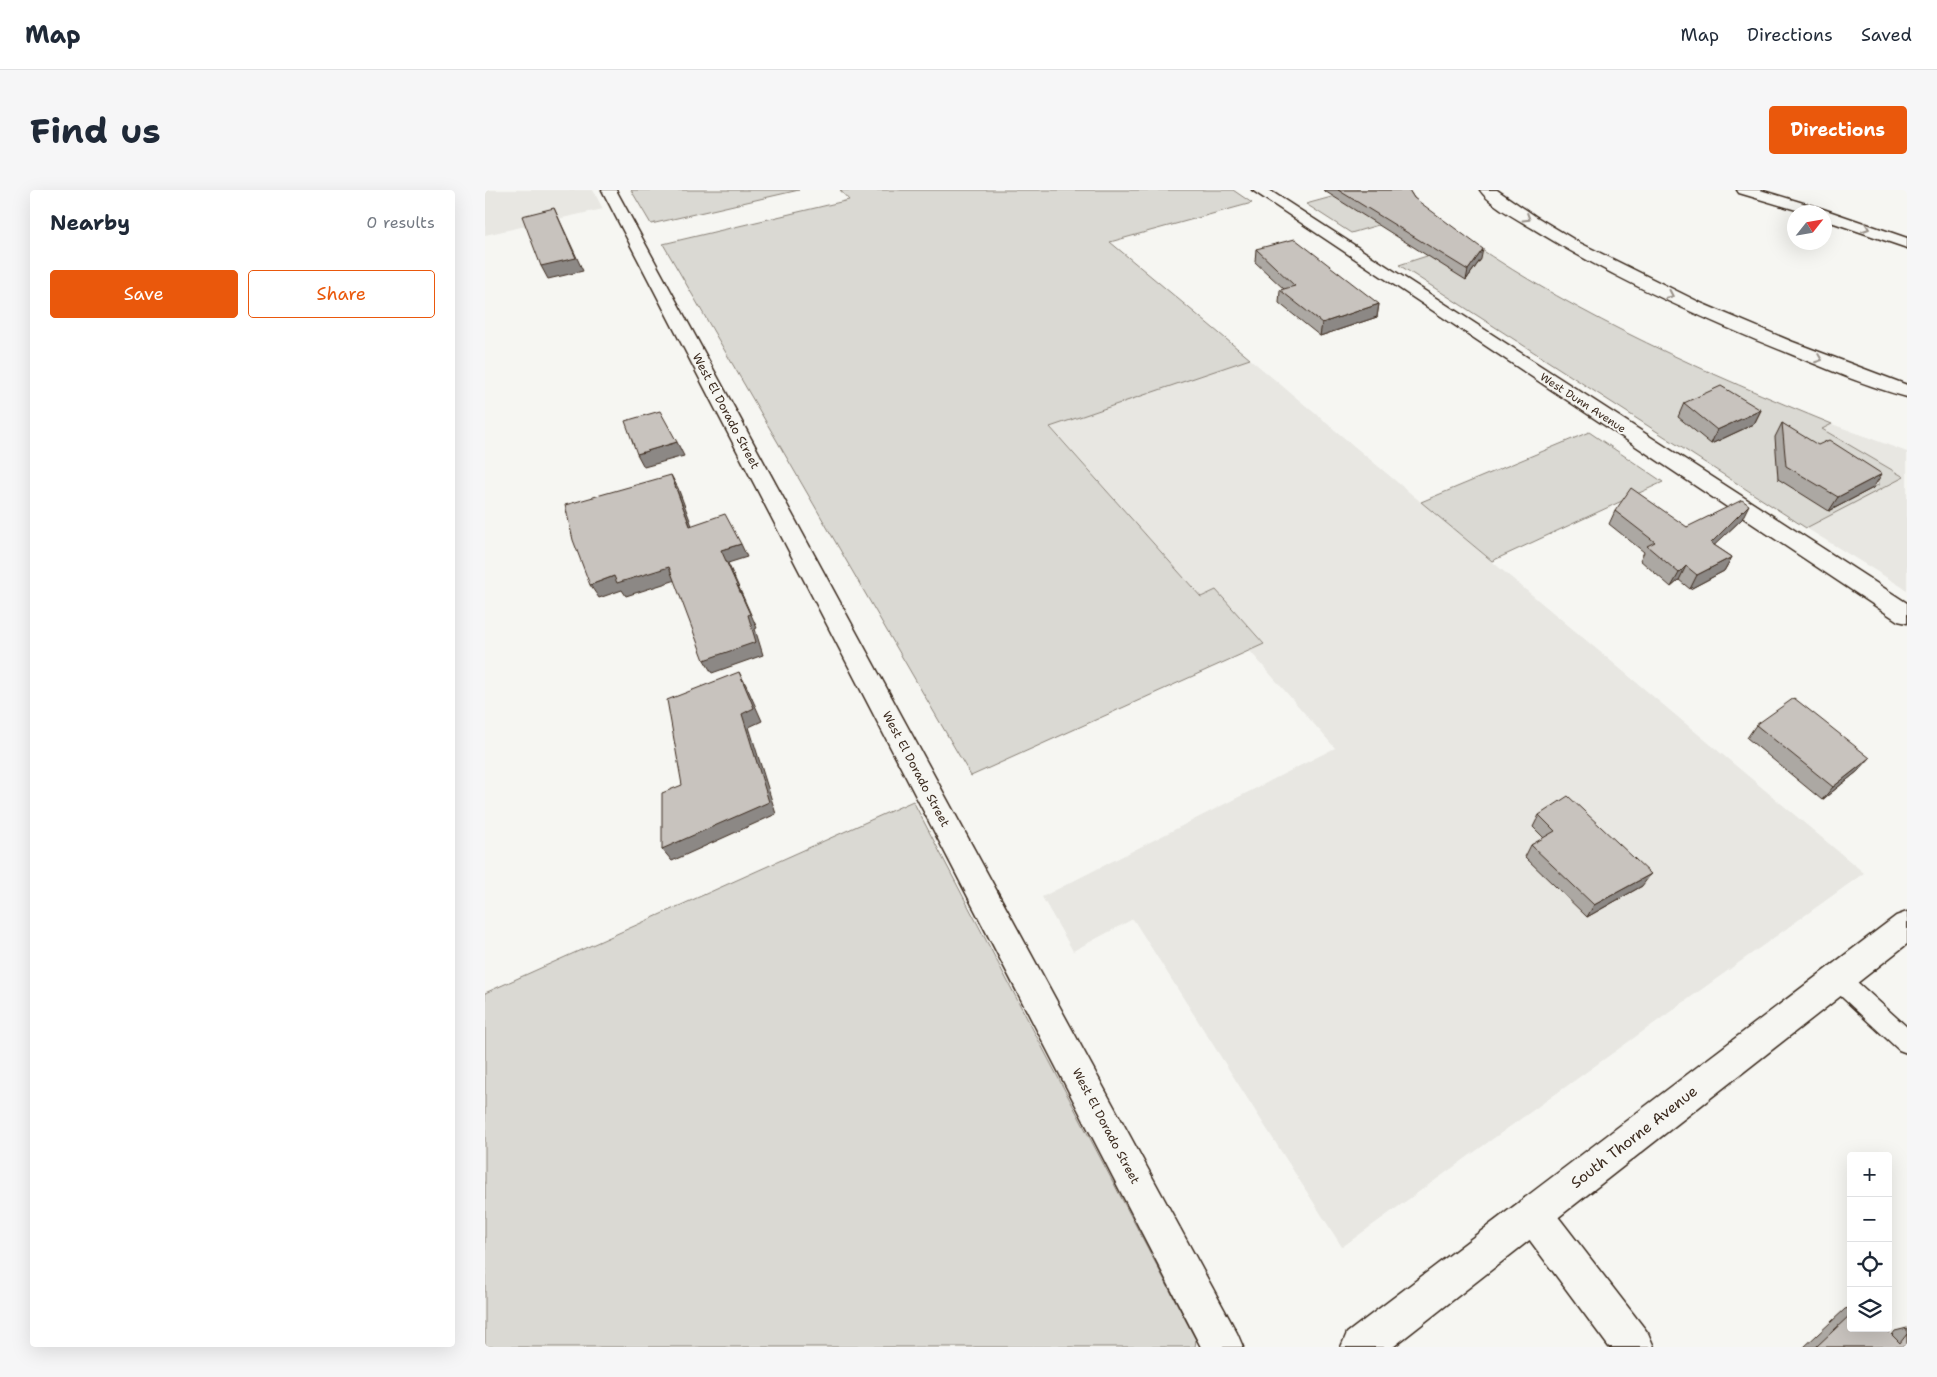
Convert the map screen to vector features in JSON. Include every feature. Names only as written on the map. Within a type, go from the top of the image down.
[{"type":"main road","name":"West El Dorado Street","points":[[609,190],[1223,1347]]},
{"type":"main road","name":"West Dunn Avenue","points":[[1259,190],[1907,615]]},
{"type":"main road","points":[[1487,190],[1510,208],[1569,244],[1640,281],[1707,313],[1797,350],[1907,391]]},
{"type":"main road","points":[[1745,190],[1795,205]]},
{"type":"main road","points":[[1832,216],[1907,243]]},
{"type":"main road","name":"South Thorne Avenue","points":[[1361,1347],[1907,926]]},
{"type":"main road","points":[[1533,1214],[1634,1347]]},
{"type":"lane","points":[[1838,979],[1907,1042]]},
{"type":"shaded area","points":[[485,190],[593,190],[603,209],[485,235]]},
{"type":"shaded area","points":[[631,190],[799,190],[651,224]]},
{"type":"shaded area","points":[[840,190],[1233,190],[1252,203],[1110,242],[1250,359],[1050,427],[1201,597],[1216,590],[1264,644],[971,776],[663,244],[849,200]]},
{"type":"shaded area","points":[[1357,190],[1426,211],[1351,233],[1306,204]]},
{"type":"shaded area","points":[[1470,242],[1513,270],[1601,320],[1692,364],[1832,424],[1822,429],[1904,477],[1806,528],[1399,265]],"holes":[[[1858,471],[1880,484],[1829,511]]]},
{"type":"shaded area","points":[[1250,359],[1864,873],[1342,1247],[1133,919],[1073,951],[1042,897],[1335,748],[1249,650],[1264,643],[1216,591],[1201,597],[1050,426]]},
{"type":"shaded area","points":[[1832,424],[1907,452],[1907,590],[1806,528],[1903,477],[1821,429]]},
{"type":"shaded area","points":[[1589,432],[1663,482],[1492,561],[1421,502]]},
{"type":"shaded area","points":[[913,801],[1196,1340],[1195,1347],[485,1347],[485,993]]},
{"type":"building","points":[[1338,190],[1409,190],[1414,198],[1483,249],[1468,270]]},
{"type":"building","points":[[554,208],[576,258],[541,266],[522,216]]},
{"type":"building","points":[[1295,239],[1379,304],[1322,323],[1280,290],[1295,286],[1256,249]]},
{"type":"building","points":[[1721,386],[1761,410],[1717,430],[1684,403]]},
{"type":"building","points":[[660,411],[677,442],[637,454],[625,421]]},
{"type":"building","points":[[1782,423],[1818,445],[1829,440],[1882,474],[1838,497],[1786,466]]},
{"type":"building","points":[[671,475],[690,526],[725,514],[741,544],[721,550],[750,614],[748,615],[756,642],[704,660],[669,567],[617,583],[614,576],[590,585],[573,540],[565,505]]},
{"type":"building","points":[[1631,488],[1687,527],[1742,500],[1749,505],[1711,543],[1732,557],[1697,575],[1686,566],[1679,573],[1647,546],[1655,542],[1615,511]]},
{"type":"building","points":[[739,672],[754,708],[742,714],[769,802],[662,849],[662,793],[682,785],[667,700]]},
{"type":"building","points":[[1794,698],[1870,758],[1833,787],[1756,725]]},
{"type":"building","points":[[1568,796],[1651,874],[1594,905],[1531,845],[1555,831],[1539,815]]},
{"type":"building","points":[[1847,1318],[1847,1332],[1889,1332],[1900,1343],[1907,1334],[1907,1347],[1816,1347]]}]
